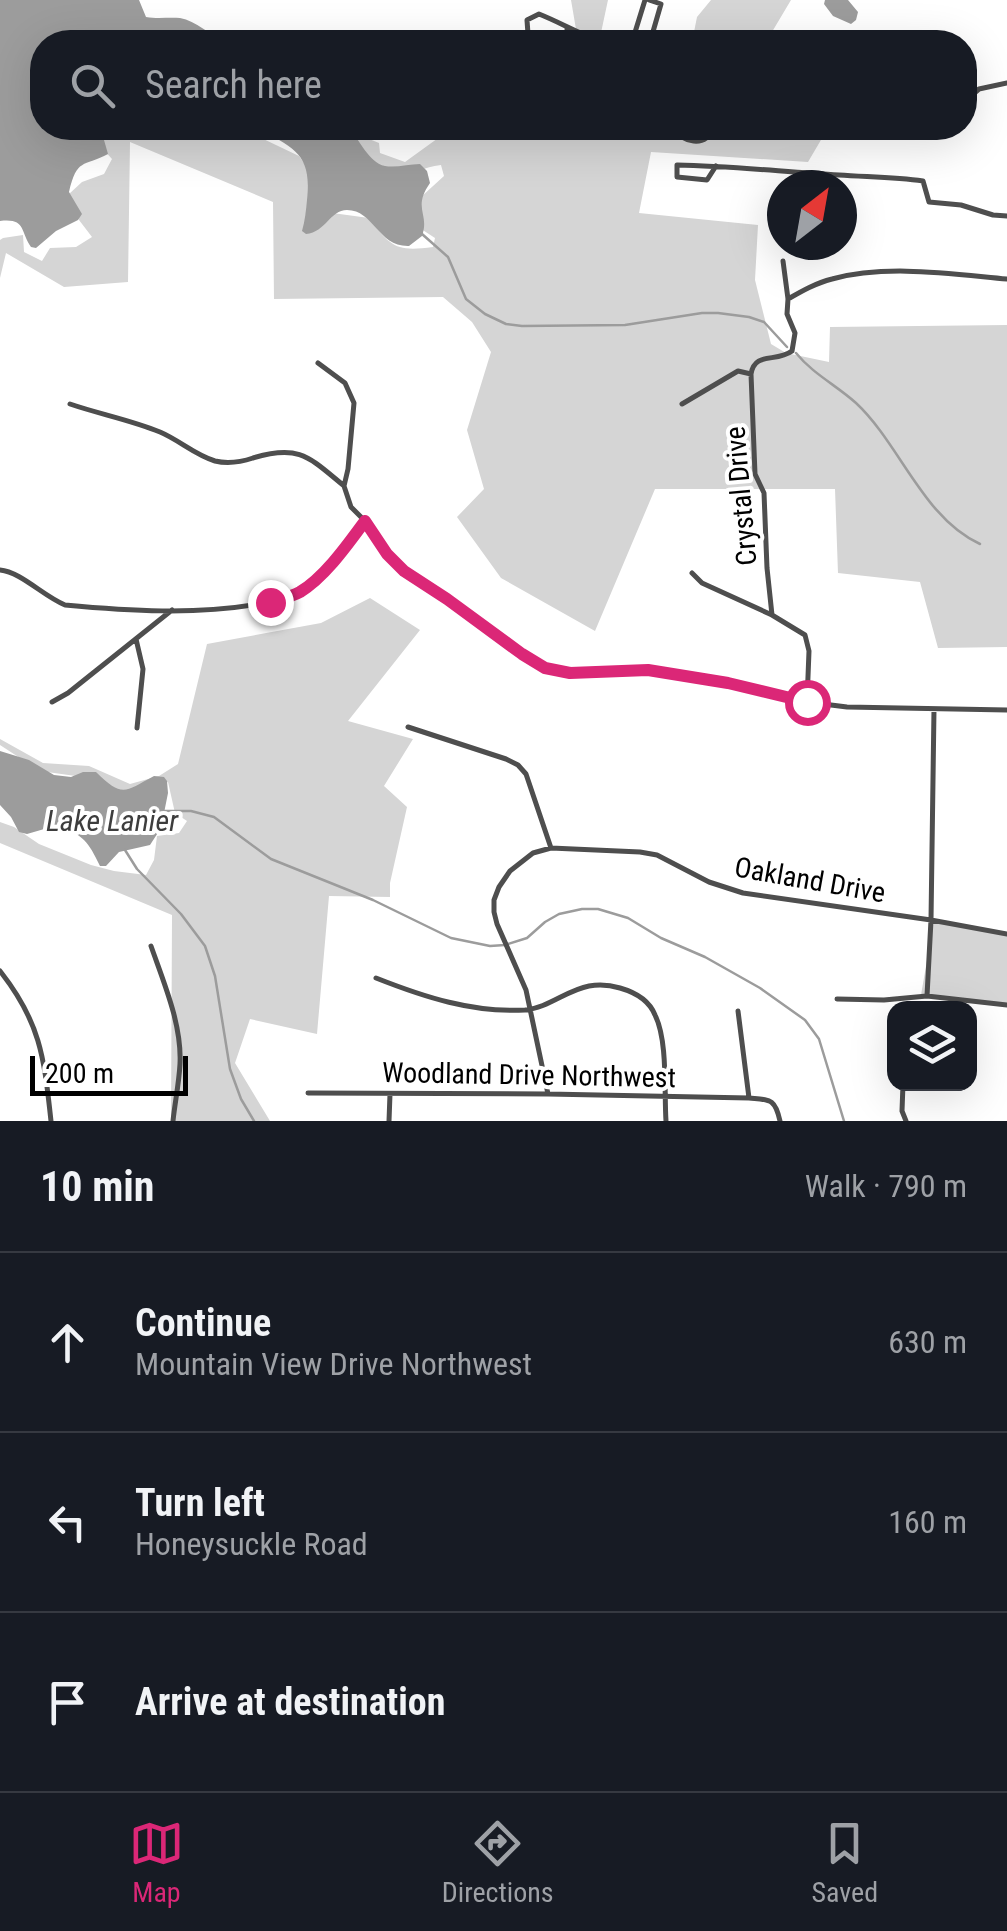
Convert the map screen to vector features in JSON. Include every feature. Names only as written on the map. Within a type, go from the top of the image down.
[{"type":"street","points":[[636,30],[647,0],[661,4],[653,30]]},
{"type":"street","points":[[528,30],[528,20],[540,14],[570,30]]},
{"type":"street","points":[[977,90],[1007,83]]},
{"type":"street","points":[[716,166],[708,180],[677,178],[676,165],[716,166],[836,175],[890,176],[924,181],[929,202],[1007,216]]},
{"type":"street","points":[[682,404],[738,371],[751,374],[758,360],[780,358],[792,351],[795,333],[788,314],[783,261]]},
{"type":"street","points":[[788,298],[838,277],[884,272],[1007,280]]},
{"type":"street","points":[[318,363],[345,382],[354,403],[344,486]]},
{"type":"street","name":"Crystal Drive","points":[[751,374],[755,474],[764,493],[772,615]]},
{"type":"street","points":[[70,404],[162,433],[220,462],[243,461],[279,451],[318,462],[344,486],[351,507],[404,571],[545,668],[570,673],[648,670],[848,707],[1007,710]]},
{"type":"street","points":[[0,570],[10,571],[51,600],[65,605],[118,610],[230,609],[296,595],[345,548],[365,521]]},
{"type":"street","points":[[692,572],[702,582],[805,635],[809,651],[807,702]]},
{"type":"street","points":[[52,702],[172,610]]},
{"type":"street","points":[[136,639],[143,669],[137,728]]},
{"type":"street","points":[[927,996],[932,920],[934,708]]},
{"type":"street","points":[[408,727],[506,759],[526,774],[530,784],[551,848],[521,861],[499,887],[494,900],[497,924],[526,990],[548,1094]]},
{"type":"street","name":"Oakland Drive","points":[[551,848],[657,855],[736,892],[1007,934]]},
{"type":"street","points":[[152,946],[167,990],[179,1047],[172,1121]]},
{"type":"street","points":[[0,972],[37,1034],[51,1121]]},
{"type":"street","points":[[376,978],[441,1001],[493,1010],[530,1010],[593,985],[630,991],[656,1016],[664,1068],[666,1121]]},
{"type":"street","points":[[837,999],[927,996],[1007,1005]]},
{"type":"street","points":[[738,1012],[749,1098],[770,1100],[780,1121]]},
{"type":"street","points":[[903,1091],[906,1121]]},
{"type":"street","name":"Woodland Drive Northwest","points":[[308,1093],[749,1098]]},
{"type":"street","points":[[389,1121],[390,1094]]},
{"type":"shaded area","points":[[571,0],[608,0],[602,30],[576,30]]},
{"type":"shaded area","points":[[711,0],[791,0],[773,30],[694,30],[697,17]]},
{"type":"shaded area","points":[[103,140],[265,140],[299,156],[315,179],[325,212],[369,218],[389,241],[410,249],[433,247],[435,238],[415,225],[410,207],[444,176],[441,165],[391,177],[350,140],[372,140],[379,143],[380,153],[405,162],[435,140],[821,140],[808,162],[651,152],[639,213],[758,225],[755,280],[771,344],[786,353],[829,362],[830,327],[1007,325],[1007,647],[938,648],[920,582],[838,573],[835,489],[655,489],[595,631],[501,578],[457,517],[484,489],[467,430],[491,352],[472,322],[443,297],[274,299],[273,202],[130,142],[128,282],[64,287],[6,253],[0,278],[3,238],[23,235],[24,252],[42,261],[50,248],[76,247],[92,237],[79,220],[69,194],[82,182],[104,174],[112,159],[103,149]]},
{"type":"shaded area","points":[[370,598],[420,630],[348,721],[413,739],[384,786],[407,807],[390,897],[329,896],[317,1034],[250,1019],[235,1063],[270,1121],[171,1121],[172,915],[0,843],[0,822],[39,844],[91,865],[146,875],[154,860],[157,836],[179,833],[187,821],[175,813],[168,782],[142,792],[108,792],[97,779],[40,771],[0,745],[0,739],[43,763],[89,766],[130,784],[159,776],[178,764],[207,644],[321,623]]},
{"type":"shaded area","points":[[934,920],[1007,934],[1007,1005],[921,995]]},
{"type":"water","points":[[0,0],[139,0],[146,17],[180,18],[205,30],[30,30],[30,140],[104,140],[108,154],[82,165],[75,174],[69,192],[82,214],[78,220],[56,231],[36,248],[31,247],[18,224],[0,221]]},
{"type":"water","points":[[825,0],[848,0],[858,12],[856,20],[851,24],[833,16]]},
{"type":"water","points":[[278,140],[358,140],[379,164],[420,164],[430,183],[422,199],[422,236],[409,246],[399,245],[364,216],[347,210],[306,234],[302,231],[307,172],[291,148]]},
{"type":"water","name":"Lake Lanier","points":[[0,751],[29,760],[54,775],[71,777],[96,772],[112,786],[124,790],[154,776],[164,777],[168,793],[161,828],[150,845],[119,852],[106,866],[100,866],[80,836],[58,825],[27,834],[19,832],[0,805]]},
{"type":"waterway","points":[[422,234],[448,257],[466,299],[506,324],[625,325],[718,313],[764,322],[787,347]]},
{"type":"waterway","points":[[796,353],[856,403],[927,499],[960,532],[980,544]]},
{"type":"waterway","points":[[164,811],[191,811],[214,817],[271,859],[373,900],[451,938],[505,945],[527,938],[559,914],[582,909],[598,909],[628,918],[760,988],[805,1020],[819,1039],[844,1121]]},
{"type":"waterway","points":[[125,850],[205,946],[215,976],[230,1069],[254,1121]]},
{"type":"route","points":[[270,602],[296,595],[309,586],[365,521],[404,571],[545,668],[570,673],[648,670],[728,683],[807,702]]}]
